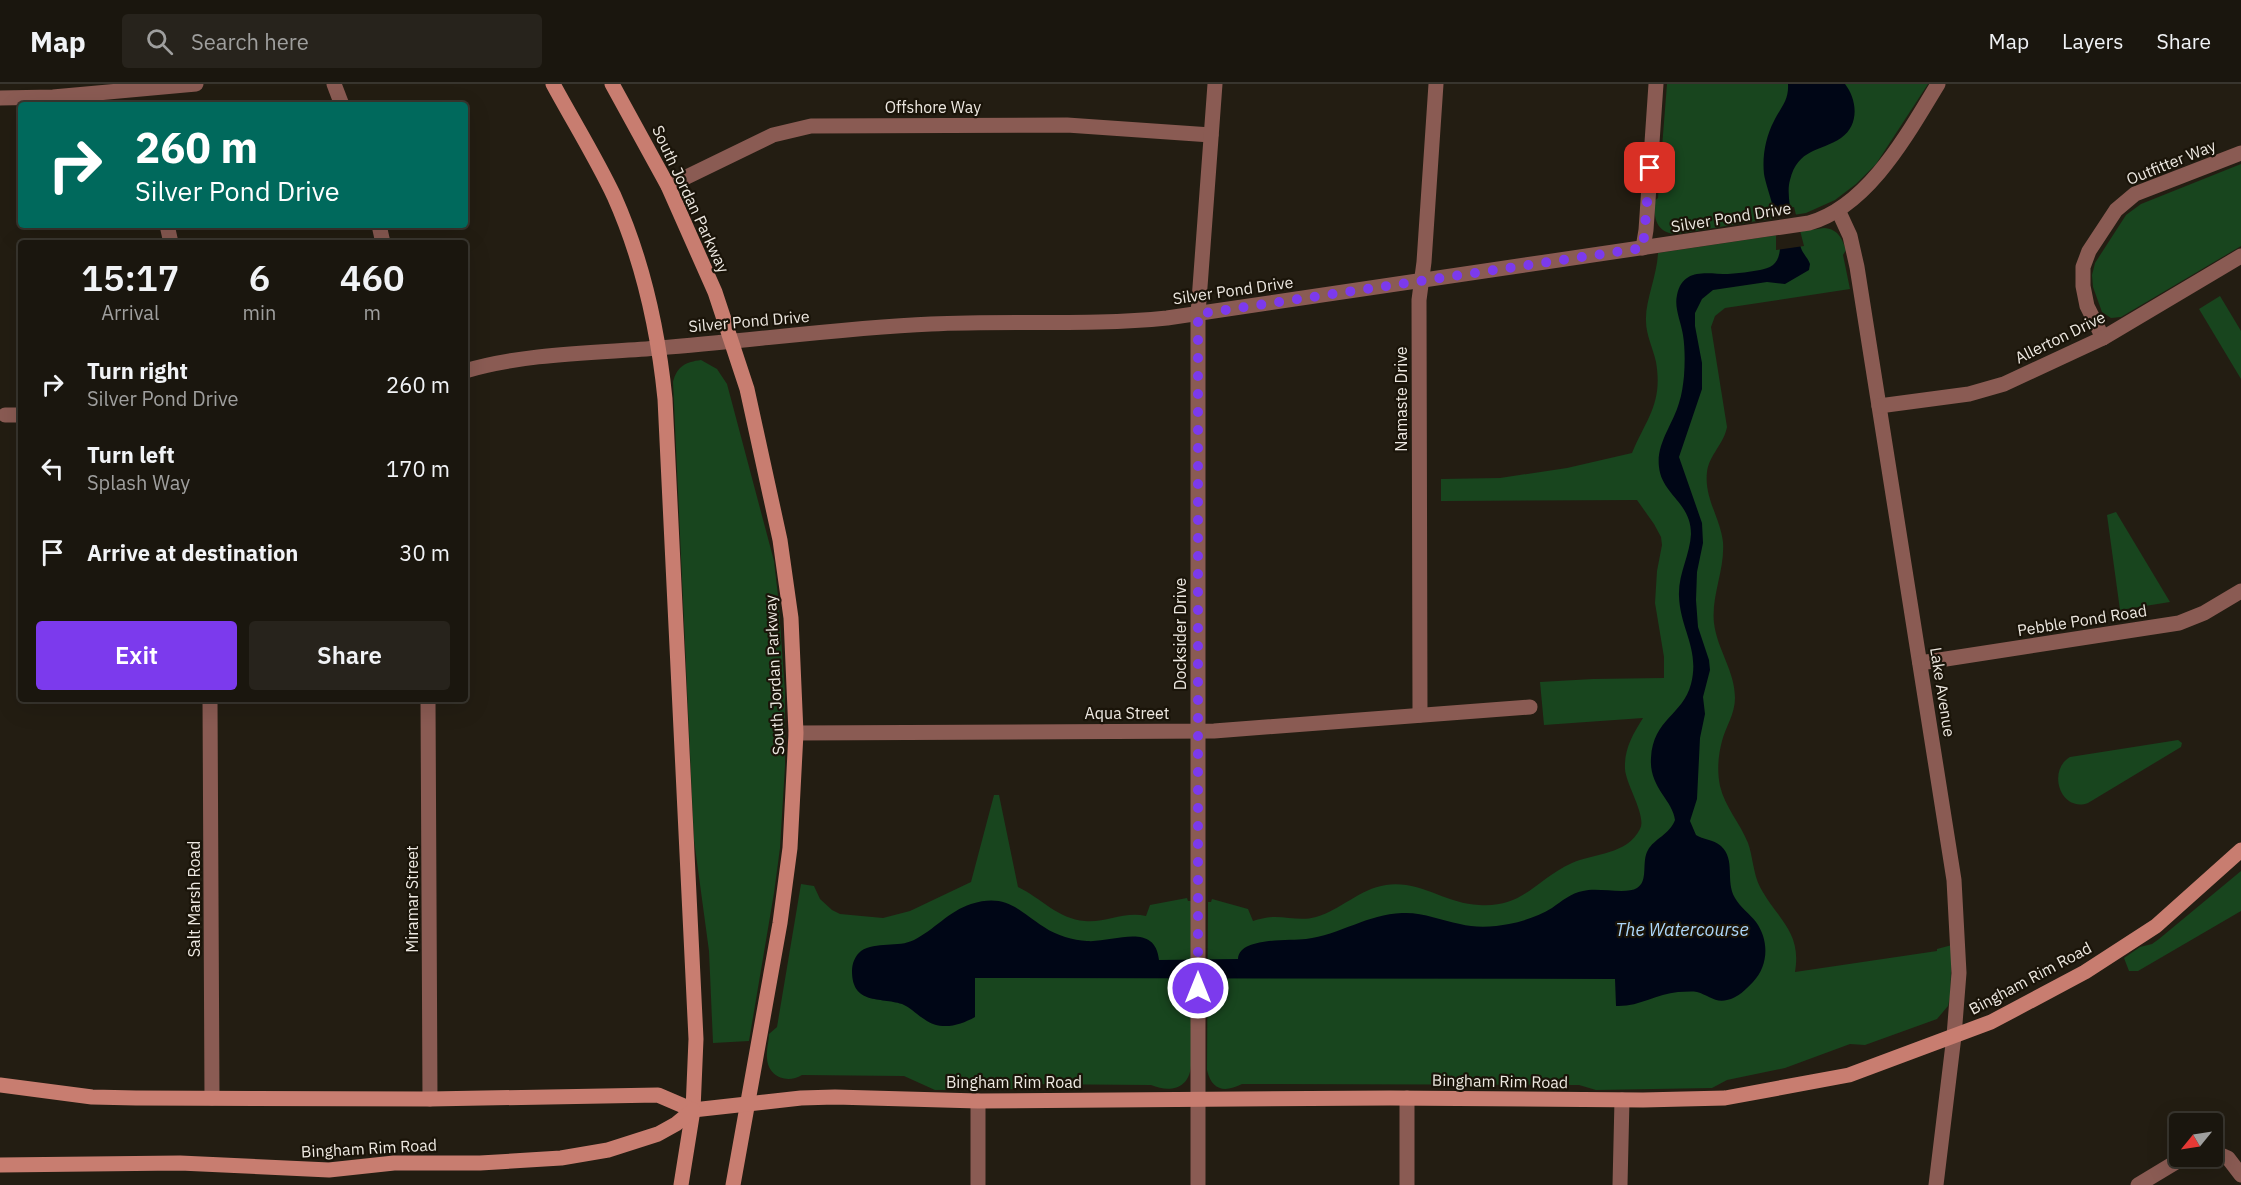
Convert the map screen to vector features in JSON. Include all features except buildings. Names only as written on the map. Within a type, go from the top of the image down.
[{"type":"street","points":[[0,98],[53,97],[196,84]]},
{"type":"street","points":[[334,84],[341,102]]},
{"type":"street","points":[[553,84],[603,175],[623,218],[645,285],[660,348],[665,399],[696,1039],[693,1110],[681,1185]]},
{"type":"street","name":"South Jordan Parkway","points":[[612,84],[668,186],[707,273],[747,389],[780,540],[791,618],[796,733],[794,811],[786,886],[733,1185]]},
{"type":"street","name":"Docksider Drive","points":[[1198,1185],[1198,314],[1215,84]]},
{"type":"street","name":"Namaste Drive","points":[[1420,715],[1419,300],[1436,84]]},
{"type":"street","points":[[1643,248],[1656,84]]},
{"type":"street","name":"Silver Pond Drive","points":[[468,370],[567,355],[929,324],[996,321],[1097,322],[1198,314],[1809,223],[1838,210],[1857,195],[1882,169],[1938,84]]},
{"type":"street","points":[[142,89],[143,102]]},
{"type":"street","name":"Offshore Way","points":[[668,186],[772,135],[811,126],[1067,125],[1212,135]]},
{"type":"street","name":"Outfitter Way","points":[[2103,338],[2087,306],[2083,286],[2083,267],[2089,251],[2116,210],[2135,194],[2241,153]]},
{"type":"street","name":"Lake Avenue","points":[[1838,210],[1854,249],[1954,880],[1959,973],[1954,1036],[1936,1185]]},
{"type":"street","name":"Allerton Drive","points":[[1879,406],[1980,392],[2004,384],[2103,338],[2241,256]]},
{"type":"street","points":[[5,415],[18,415]]},
{"type":"street","name":"Pebble Pond Road","points":[[1920,663],[2178,623],[2196,617],[2241,591]]},
{"type":"street","name":"Salt Marsh Road","points":[[210,702],[212,1098]]},
{"type":"street","name":"Miramar Street","points":[[428,702],[430,1099]]},
{"type":"street","name":"Aqua Street","points":[[796,733],[1198,731],[1530,707]]},
{"type":"street","name":"Bingham Rim Road","points":[[0,1165],[180,1163],[317,1170],[411,1163],[561,1158],[608,1150],[658,1134],[676,1124],[693,1110],[747,1103],[835,1097],[978,1101],[1725,1098],[1849,1075],[1991,1022],[2074,977],[2156,926],[2241,849]]},
{"type":"street","points":[[0,1085],[92,1097],[430,1099],[658,1095],[693,1110]]},
{"type":"street","points":[[1407,1098],[1407,1185]]},
{"type":"street","points":[[1620,1185],[1622,1100]]},
{"type":"street","points":[[978,1101],[978,1185]]},
{"type":"street","points":[[2223,1156],[2228,1158],[2241,1175]]},
{"type":"street","points":[[2138,1185],[2169,1166]]},
{"type":"green space","points":[[1667,84],[1928,84],[1876,164],[1856,184],[1835,200],[1806,213],[1676,234],[1660,228],[1654,207],[1654,201],[1658,198]]},
{"type":"green space","points":[[2241,164],[2241,246],[2121,317],[2111,318],[2102,312],[2093,287],[2092,275],[2095,263],[2126,215],[2141,204]]},
{"type":"green space","points":[[1824,228],[1836,232],[1843,242],[1846,250],[1843,255],[1850,289],[1725,308],[1715,316],[1711,327],[1727,427],[1707,472],[1710,499],[1723,542],[1722,563],[1714,603],[1714,623],[1732,679],[1735,698],[1734,709],[1721,747],[1718,764],[1719,780],[1725,801],[1748,843],[1760,887],[1786,926],[1795,946],[1795,972],[1937,951],[1937,949],[1952,945],[1948,1006],[1937,1019],[1865,1045],[1850,1044],[1785,1068],[1727,1080],[1712,1088],[1596,1090],[1579,1085],[1242,1084],[1225,1089],[1216,1086],[1212,1083],[1207,1070],[1208,902],[1212,899],[1248,909],[1253,921],[1272,917],[1301,919],[1316,917],[1376,887],[1398,884],[1422,889],[1467,904],[1494,905],[1519,897],[1572,863],[1619,849],[1634,838],[1640,829],[1641,816],[1626,776],[1625,762],[1630,742],[1643,718],[1544,725],[1540,682],[1664,678],[1664,657],[1655,603],[1661,537],[1637,500],[1441,501],[1441,479],[1500,478],[1567,468],[1632,453],[1652,410],[1657,389],[1656,362],[1648,336],[1646,313],[1658,253]]},
{"type":"green space","points":[[2220,296],[2241,331],[2241,379],[2199,309]]},
{"type":"green space","points":[[701,360],[717,369],[727,384],[774,561],[785,691],[785,766],[780,848],[749,1041],[713,1043],[709,951],[694,840],[673,382],[677,372],[683,366]]},
{"type":"green space","points":[[2116,512],[2170,602],[2120,610],[2107,515]]},
{"type":"green space","points":[[2178,740],[2182,743],[2181,747],[2088,803],[2070,802],[2060,789],[2059,771],[2070,757]]},
{"type":"green space","points":[[994,795],[999,795],[1018,887],[1058,912],[1075,919],[1093,921],[1130,915],[1146,916],[1150,905],[1187,898],[1191,901],[1191,1066],[1187,1080],[1171,1089],[1151,1085],[1023,1084],[1014,1089],[935,1090],[904,1076],[802,1075],[785,1079],[775,1074],[768,1065],[769,1034],[777,1027],[801,884],[814,886],[820,899],[840,914],[883,918],[910,911],[971,882]]},
{"type":"green space","points":[[2241,871],[2241,911],[2138,971],[2129,971],[2124,958],[2140,947],[2152,944],[2159,939]]},
{"type":"water","name":"The Watercourse","points":[[1788,84],[1845,84],[1854,104],[1854,119],[1847,133],[1841,138],[1804,156],[1798,162],[1790,180],[1791,214],[1801,248],[1810,264],[1809,270],[1785,284],[1767,282],[1713,290],[1702,299],[1695,313],[1695,326],[1702,363],[1702,389],[1679,457],[1702,523],[1703,543],[1697,572],[1696,600],[1698,627],[1710,670],[1703,697],[1705,714],[1700,738],[1697,799],[1690,821],[1696,835],[1718,844],[1725,852],[1735,898],[1756,922],[1763,937],[1765,952],[1762,968],[1742,993],[1723,1001],[1697,992],[1678,992],[1632,1005],[1616,1006],[1615,979],[975,978],[975,1017],[956,1025],[943,1026],[930,1023],[902,1004],[869,998],[857,990],[853,982],[852,968],[853,962],[861,951],[873,946],[901,944],[914,940],[963,907],[983,901],[1003,902],[1011,905],[1049,930],[1071,939],[1097,941],[1141,937],[1150,941],[1156,948],[1159,960],[1238,959],[1240,952],[1255,944],[1318,937],[1389,914],[1417,914],[1478,927],[1497,926],[1537,916],[1579,892],[1626,891],[1641,885],[1648,850],[1670,829],[1675,820],[1670,806],[1657,786],[1651,768],[1653,745],[1662,726],[1687,694],[1693,672],[1691,649],[1679,596],[1680,580],[1690,542],[1690,523],[1682,506],[1665,485],[1659,467],[1662,442],[1679,403],[1684,376],[1684,345],[1676,300],[1680,286],[1690,276],[1760,270],[1773,265],[1778,258],[1780,247],[1777,221],[1764,174],[1764,160],[1769,133],[1786,99]]},
{"type":"pier","points":[[1794,207],[1804,246],[1776,250],[1776,234],[1771,211]]},
{"type":"route","points":[[1198,988],[1198,314],[1643,248],[1650,168]]}]
